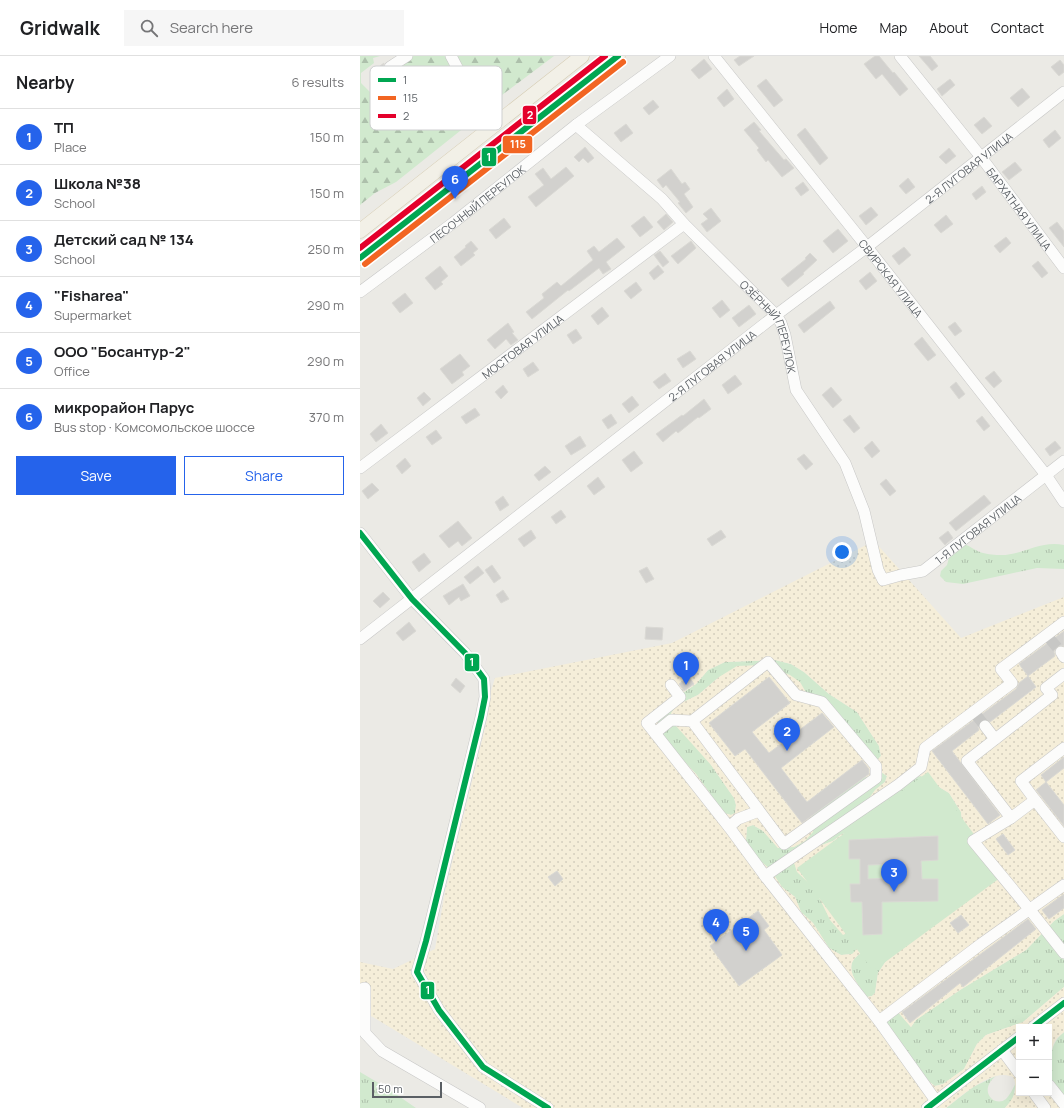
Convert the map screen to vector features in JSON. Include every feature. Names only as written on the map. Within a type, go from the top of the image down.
[{"type":"main road","points":[[502,119],[582,56]]},
{"type":"main road","points":[[360,258],[618,56]]},
{"type":"main road","points":[[360,231],[488,130]]},
{"type":"street","points":[[393,66],[407,56]]},
{"type":"street","points":[[450,56],[456,66]]},
{"type":"street","name":"ПЕСОЧНЫЙ ПЕРЕУЛОК","points":[[360,292],[453,223],[576,125],[670,56]]},
{"type":"street","name":"СВИРСКАЯ УЛИЦА","points":[[714,56],[868,246],[1046,475],[1064,502]]},
{"type":"street","name":"БАРХАТНАЯ УЛИЦА","points":[[900,56],[981,157],[1064,268]]},
{"type":"street","name":"2-Я ЛУГОВАЯ УЛИЦА","points":[[360,639],[776,315],[868,246],[1064,92]]},
{"type":"street","name":"ОЗЁРНЫЙ ПЕРЕУЛОК","points":[[576,125],[662,199],[684,224],[776,315],[786,335],[796,390],[845,463],[864,511],[878,570],[884,580]]},
{"type":"street","name":"МОСТОВАЯ УЛИЦА","points":[[360,468],[684,224]]},
{"type":"street","name":"1-Я ЛУГОВАЯ УЛИЦА","points":[[884,580],[901,575],[923,572],[1064,461]]},
{"type":"street","points":[[360,533],[412,599],[465,653],[484,679],[485,696],[426,941],[417,972],[439,1010],[483,1067],[548,1108]]},
{"type":"street","points":[[765,876],[898,785],[921,767],[925,748],[975,714],[1012,683],[1001,669],[1048,637],[1064,622]]},
{"type":"street","points":[[655,733],[671,720],[692,721],[768,662],[796,695],[822,702],[876,766],[876,778],[784,844],[692,721]]},
{"type":"street","points":[[1011,818],[967,761],[1052,695],[1046,688],[1064,674]]},
{"type":"street","points":[[671,685],[680,697],[647,723],[879,1021],[932,1105],[1002,1050],[1016,1043]]},
{"type":"street","points":[[985,726],[995,739]]},
{"type":"street","points":[[1064,748],[1021,781],[1064,837]]},
{"type":"street","points":[[1035,800],[1011,818],[973,841],[1064,953]]},
{"type":"street","points":[[729,827],[738,819],[759,811]]},
{"type":"street","points":[[879,1021],[981,944],[1064,885]]},
{"type":"street","points":[[360,990],[366,988],[366,1033],[382,1051],[480,1108]]},
{"type":"street","points":[[1036,1024],[1064,1003]]},
{"type":"street","points":[[1002,1050],[1016,1069]]},
{"type":"street","points":[[1052,1089],[1064,1104]]},
{"type":"street","points":[[1036,1096],[1045,1108]]},
{"type":"green space","points":[[360,56],[380,56],[373,58],[374,63],[361,73],[361,83],[370,92],[370,130],[461,130],[396,182],[375,193],[360,205]]},
{"type":"green space","points":[[404,56],[554,56],[502,95],[502,66],[400,66]]},
{"type":"green space","points":[[960,544],[982,553],[999,555],[1007,555],[1039,546],[1055,544],[1064,545],[1064,569],[1037,568],[963,584],[946,582],[940,576],[941,571],[947,565],[950,554]]},
{"type":"green space","points":[[775,660],[791,664],[804,672],[829,694],[857,712],[879,746],[881,756],[877,760],[719,677],[698,695],[677,705],[711,765],[734,798],[736,805],[735,813],[731,815],[724,813],[696,774],[666,742],[658,727],[658,716],[665,705],[696,684],[708,670],[725,662]]},
{"type":"green space","points":[[881,772],[887,776],[885,782],[875,790],[907,778],[921,776],[949,793],[961,812],[962,822],[842,834],[833,841],[805,851],[815,889],[847,933],[860,947],[853,954],[841,955],[829,948],[813,923],[801,912],[795,897],[782,887],[769,869],[751,853],[746,840],[747,827],[753,825],[763,831],[778,848],[814,827],[810,817],[818,809],[863,778]]},
{"type":"green space","points":[[928,772],[1004,875],[873,971],[797,868]]},
{"type":"green space","points":[[1064,914],[1064,987],[1023,1022],[986,1035],[977,1044],[964,1069],[943,1084],[935,1086],[921,1073],[906,1054],[893,1035],[884,1017],[897,1011],[911,1027],[916,1020],[960,990],[1026,950],[1054,921]]},
{"type":"green space","points":[[877,945],[885,950],[886,961],[878,973],[875,993],[872,996],[867,997],[854,978],[851,968],[855,958]]},
{"type":"green space","points":[[1064,1032],[1064,1095],[1052,1086],[1052,1052],[1057,1039]]},
{"type":"green space","points":[[360,1072],[387,1088],[416,1108],[360,1108]]},
{"type":"green space","points":[[996,1076],[988,1087],[988,1092],[993,1100],[1002,1101],[1006,1099],[1016,1083],[1013,1099],[1005,1108],[946,1108],[973,1087]]},
{"type":"sand","points":[[874,541],[961,638],[1064,597],[1064,914],[1054,921],[1026,950],[960,990],[916,1020],[911,1027],[897,1011],[884,1017],[893,1035],[906,1054],[921,1073],[935,1086],[943,1084],[964,1069],[977,1044],[986,1035],[1016,1024],[1016,1096],[1052,1096],[1052,1086],[1064,1108],[1005,1108],[1013,1097],[1015,1081],[1013,1077],[1004,1075],[989,1078],[981,1082],[946,1108],[523,1108],[360,1008],[360,962],[393,969],[435,949],[445,892],[487,720],[491,691],[495,678],[672,643]],"holes":[[[775,660],[791,664],[804,672],[829,694],[857,712],[879,746],[881,756],[877,760],[807,694],[800,682],[790,675],[763,665],[737,666],[719,677],[698,695],[677,705],[671,713],[672,719],[676,726],[711,765],[734,798],[736,805],[735,813],[731,815],[724,813],[696,774],[666,742],[658,727],[658,716],[665,705],[696,684],[708,670],[725,662]],[[881,772],[887,776],[885,782],[875,790],[861,809],[907,778],[921,776],[949,793],[961,812],[962,822],[842,834],[833,841],[805,851],[794,863],[797,872],[815,889],[830,920],[843,935],[847,933],[860,946],[852,954],[841,955],[829,948],[813,923],[801,912],[795,897],[782,887],[770,869],[751,853],[746,840],[747,827],[753,825],[763,831],[778,848],[794,847],[805,841],[813,832],[814,827],[811,817],[818,809],[863,778]],[[877,945],[885,950],[886,961],[878,973],[875,993],[872,996],[867,997],[854,978],[851,968],[855,958]]]},
{"type":"sand","points":[[1064,987],[1064,1032],[1057,1038],[1052,1049],[1052,1024],[1017,1024],[1023,1022]]},
{"type":"building","points":[[740,56],[754,56],[739,66],[734,60]]},
{"type":"building","points":[[875,56],[879,56],[908,89],[900,96],[882,74],[876,79],[864,64]]},
{"type":"building","points":[[919,56],[930,56],[938,66],[932,71]]},
{"type":"building","points":[[704,59],[712,69],[699,79],[691,70]]},
{"type":"building","points":[[1060,60],[1064,65],[1064,72],[1059,76],[1051,67]]},
{"type":"building","points":[[766,79],[783,100],[774,107],[757,86]]},
{"type":"building","points":[[950,79],[955,85],[942,96],[937,89]]},
{"type":"building","points":[[1022,88],[1030,97],[1018,107],[1010,98]]},
{"type":"building","points":[[727,89],[734,99],[724,107],[717,98]]},
{"type":"building","points":[[653,100],[659,107],[649,115],[643,108]]},
{"type":"building","points":[[984,117],[992,126],[982,134],[974,125]]},
{"type":"building","points":[[754,122],[761,130],[759,131],[784,160],[786,159],[794,168],[782,177],[768,160],[766,162],[757,150],[759,148],[744,130]]},
{"type":"building","points":[[626,124],[633,133],[621,142],[614,133]]},
{"type":"building","points":[[805,128],[828,158],[820,165],[797,135]]},
{"type":"building","points":[[1055,130],[1061,138],[1049,148],[1043,140]]},
{"type":"building","points":[[585,147],[594,158],[588,163],[583,158],[579,162],[574,157]]},
{"type":"building","points":[[949,148],[956,156],[946,164],[939,157]]},
{"type":"building","points":[[1015,162],[1022,170],[1009,180],[1002,172]]},
{"type":"building","points":[[566,167],[574,176],[536,207],[528,197],[544,185],[535,174],[543,168],[551,179]]},
{"type":"building","points":[[671,169],[682,184],[685,182],[690,189],[684,194],[693,207],[686,213],[678,203],[680,202],[666,185],[663,188],[657,180]]},
{"type":"building","points":[[908,178],[915,187],[906,194],[899,186]]},
{"type":"building","points":[[803,182],[809,190],[801,196],[795,188]]},
{"type":"building","points":[[982,186],[986,192],[976,200],[972,194]]},
{"type":"building","points":[[871,207],[878,215],[866,225],[859,216]]},
{"type":"building","points":[[711,208],[721,221],[707,232],[701,224],[708,219],[703,214]]},
{"type":"building","points":[[666,214],[673,222],[664,230],[657,222]]},
{"type":"building","points":[[946,215],[953,224],[941,233],[934,225]]},
{"type":"building","points":[[644,216],[653,227],[640,237],[631,226]]},
{"type":"building","points":[[504,218],[511,227],[496,239],[489,230]]},
{"type":"building","points":[[1057,222],[1064,231],[1064,247],[1049,228]]},
{"type":"building","points":[[838,229],[848,241],[833,253],[823,241]]},
{"type":"building","points":[[1006,237],[1011,243],[1000,253],[994,246]]},
{"type":"building","points":[[617,238],[625,247],[606,262],[611,269],[603,274],[599,268],[569,291],[568,290],[532,319],[526,312],[544,298],[542,294],[557,282],[561,286],[593,260],[587,251],[594,246],[599,252]]},
{"type":"building","points":[[471,241],[478,249],[473,253],[475,255],[461,266],[454,257]]},
{"type":"building","points":[[691,241],[696,248],[678,264],[671,256]]},
{"type":"building","points":[[904,247],[911,255],[899,265],[892,256]]},
{"type":"building","points":[[660,251],[669,262],[663,267],[654,255]]},
{"type":"building","points":[[810,253],[817,260],[803,273],[804,274],[788,287],[781,279],[806,259],[805,258]]},
{"type":"building","points":[[1038,261],[1048,273],[1042,278],[1032,266]]},
{"type":"building","points":[[658,265],[664,272],[654,280],[649,273]]},
{"type":"building","points":[[440,266],[448,276],[441,282],[443,284],[435,290],[425,278]]},
{"type":"building","points":[[870,272],[877,281],[866,290],[859,281]]},
{"type":"building","points":[[636,282],[642,290],[631,299],[624,291]]},
{"type":"building","points":[[405,293],[413,303],[400,313],[392,303]]},
{"type":"building","points":[[722,300],[730,310],[720,318],[712,308]]},
{"type":"building","points":[[830,301],[835,308],[804,333],[798,325]]},
{"type":"building","points":[[749,305],[756,314],[739,327],[732,318]]},
{"type":"building","points":[[602,307],[609,316],[598,325],[591,316]]},
{"type":"building","points":[[955,322],[962,331],[955,336],[948,327]]},
{"type":"building","points":[[508,323],[514,332],[512,333],[518,340],[511,345],[506,339],[495,349],[487,340]]},
{"type":"building","points":[[576,329],[582,338],[573,344],[567,335]]},
{"type":"building","points":[[922,337],[936,355],[928,361],[914,344]]},
{"type":"building","points":[[690,351],[696,359],[683,368],[677,359]]},
{"type":"building","points":[[460,354],[470,366],[462,372],[464,375],[452,384],[440,369]]},
{"type":"building","points":[[533,362],[539,370],[528,377],[523,369]]},
{"type":"building","points":[[994,371],[1002,381],[994,388],[985,378]]},
{"type":"building","points":[[665,373],[671,381],[659,389],[653,382]]},
{"type":"building","points":[[735,375],[742,384],[728,394],[722,385]]},
{"type":"building","points":[[956,382],[965,394],[959,399],[950,387]]},
{"type":"building","points":[[503,385],[508,392],[501,399],[495,392]]},
{"type":"building","points":[[831,387],[842,400],[833,408],[822,395]]},
{"type":"building","points":[[424,392],[431,399],[423,406],[417,398]]},
{"type":"building","points":[[632,396],[639,405],[629,413],[622,404]]},
{"type":"building","points":[[704,399],[711,409],[678,433],[676,431],[663,442],[656,434],[682,415],[683,416]]},
{"type":"building","points":[[475,408],[480,415],[466,424],[461,417]]},
{"type":"building","points":[[611,414],[617,423],[608,429],[602,420]]},
{"type":"building","points":[[850,415],[860,428],[854,433],[843,420]]},
{"type":"building","points":[[982,416],[990,426],[984,431],[976,421]]},
{"type":"building","points":[[381,424],[388,433],[376,442],[370,434]]},
{"type":"building","points":[[436,430],[442,438],[432,445],[426,437]]},
{"type":"building","points":[[580,436],[586,446],[571,455],[565,446]]},
{"type":"building","points":[[872,441],[880,451],[872,458],[864,448]]},
{"type":"building","points":[[1055,441],[1061,448],[1050,456],[1045,449]]},
{"type":"building","points":[[634,451],[643,463],[631,472],[622,460]]},
{"type":"building","points":[[804,454],[813,464],[806,470],[797,459]]},
{"type":"building","points":[[405,458],[411,466],[402,474],[396,466]]},
{"type":"building","points":[[545,466],[551,472],[539,481],[534,475]]},
{"type":"building","points":[[598,477],[605,487],[594,495],[587,486]]},
{"type":"building","points":[[886,479],[896,491],[890,496],[880,484]]},
{"type":"building","points":[[372,483],[379,490],[368,499],[362,491]]},
{"type":"building","points":[[984,495],[991,503],[956,531],[949,523]]},
{"type":"building","points":[[503,496],[509,505],[500,511],[495,502]]},
{"type":"building","points":[[561,510],[566,517],[556,524],[551,517]]},
{"type":"building","points":[[458,521],[472,538],[462,546],[458,541],[449,548],[439,536]]},
{"type":"building","points":[[531,530],[536,538],[524,547],[518,539]]},
{"type":"building","points":[[721,530],[726,537],[712,546],[707,539]]},
{"type":"building","points":[[948,531],[953,538],[945,545],[939,538]]},
{"type":"building","points":[[424,553],[431,562],[419,572],[412,562]]},
{"type":"building","points":[[492,565],[501,578],[494,583],[485,570]]},
{"type":"building","points":[[478,566],[484,573],[470,584],[464,577]]},
{"type":"building","points":[[647,567],[654,579],[646,583],[639,571]]},
{"type":"building","points":[[463,584],[470,596],[461,601],[459,597],[449,605],[443,596]]},
{"type":"building","points":[[503,590],[509,599],[501,603],[496,595]]},
{"type":"building","points":[[383,592],[390,599],[380,608],[373,601]]},
{"type":"building","points":[[409,622],[416,631],[403,641],[396,633]]},
{"type":"building","points":[[646,627],[663,628],[662,640],[645,639]]},
{"type":"building","points":[[1064,631],[1064,646],[1057,646],[1054,652],[1055,656],[1028,676],[1019,664]]},
{"type":"building","points":[[1028,676],[1036,687],[990,722],[984,719],[980,721],[978,727],[979,730],[952,751],[1000,815],[988,824],[932,751],[1016,689],[1019,683]]},
{"type":"building","points":[[689,677],[694,684],[684,691],[679,684]]},
{"type":"building","points":[[769,677],[790,703],[752,732],[769,753],[822,713],[834,727],[781,768],[807,802],[862,760],[869,769],[869,774],[802,823],[745,749],[735,756],[709,723]]},
{"type":"building","points":[[456,678],[465,686],[460,693],[451,685]]},
{"type":"building","points":[[1064,757],[1064,768],[1046,782],[1041,775]]},
{"type":"building","points":[[1046,782],[1064,805],[1064,826],[1036,790]]},
{"type":"building","points":[[1003,834],[1015,850],[1008,855],[996,839]]},
{"type":"building","points":[[938,836],[938,860],[921,861],[922,879],[938,879],[938,901],[882,902],[882,934],[863,935],[862,902],[851,902],[850,884],[860,884],[860,859],[849,859],[849,840]],"holes":[[[897,864],[898,878],[868,879],[868,865]]]},
{"type":"building","points":[[557,871],[563,879],[555,886],[548,877]]},
{"type":"building","points":[[1064,894],[1064,908],[1049,919],[1042,910]]},
{"type":"building","points":[[758,911],[769,926],[764,930],[782,955],[739,986],[710,946]]},
{"type":"building","points":[[961,915],[969,925],[958,933],[950,923]]},
{"type":"building","points":[[1028,919],[1036,929],[963,987],[960,983],[910,1023],[902,1012]]},
{"type":"tunnel","points":[[1050,639],[1061,652]]},
{"type":"tunnel","points":[[977,716],[985,726]]},
{"type":"transit line","name":"2","points":[[360,248],[605,56]]},
{"type":"transit line","name":"1","points":[[360,258],[618,56]]},
{"type":"transit line","name":"115","points":[[365,264],[623,62]]},
{"type":"transit line","name":"1","points":[[360,533],[412,599],[465,653],[484,679],[485,697],[481,717],[417,972],[439,1010],[483,1067],[548,1108]]},
{"type":"transit line","name":"1","points":[[1037,1024],[1064,1003]]},
{"type":"transit line","name":"1","points":[[927,1108],[1016,1039]]},
{"type":"place","name":"микрорайон Парус","points":[[455,199]]},
{"type":"place","name":"ТП","points":[[686,685]]},
{"type":"place","name":"Школа №38","points":[[787,751]]},
{"type":"place","name":"Детский сад № 134","points":[[894,892]]},
{"type":"place","name":"\"Fisharea\"","points":[[716,942]]},
{"type":"place","name":"ООО \"Босантур-2\"","points":[[746,951]]}]
